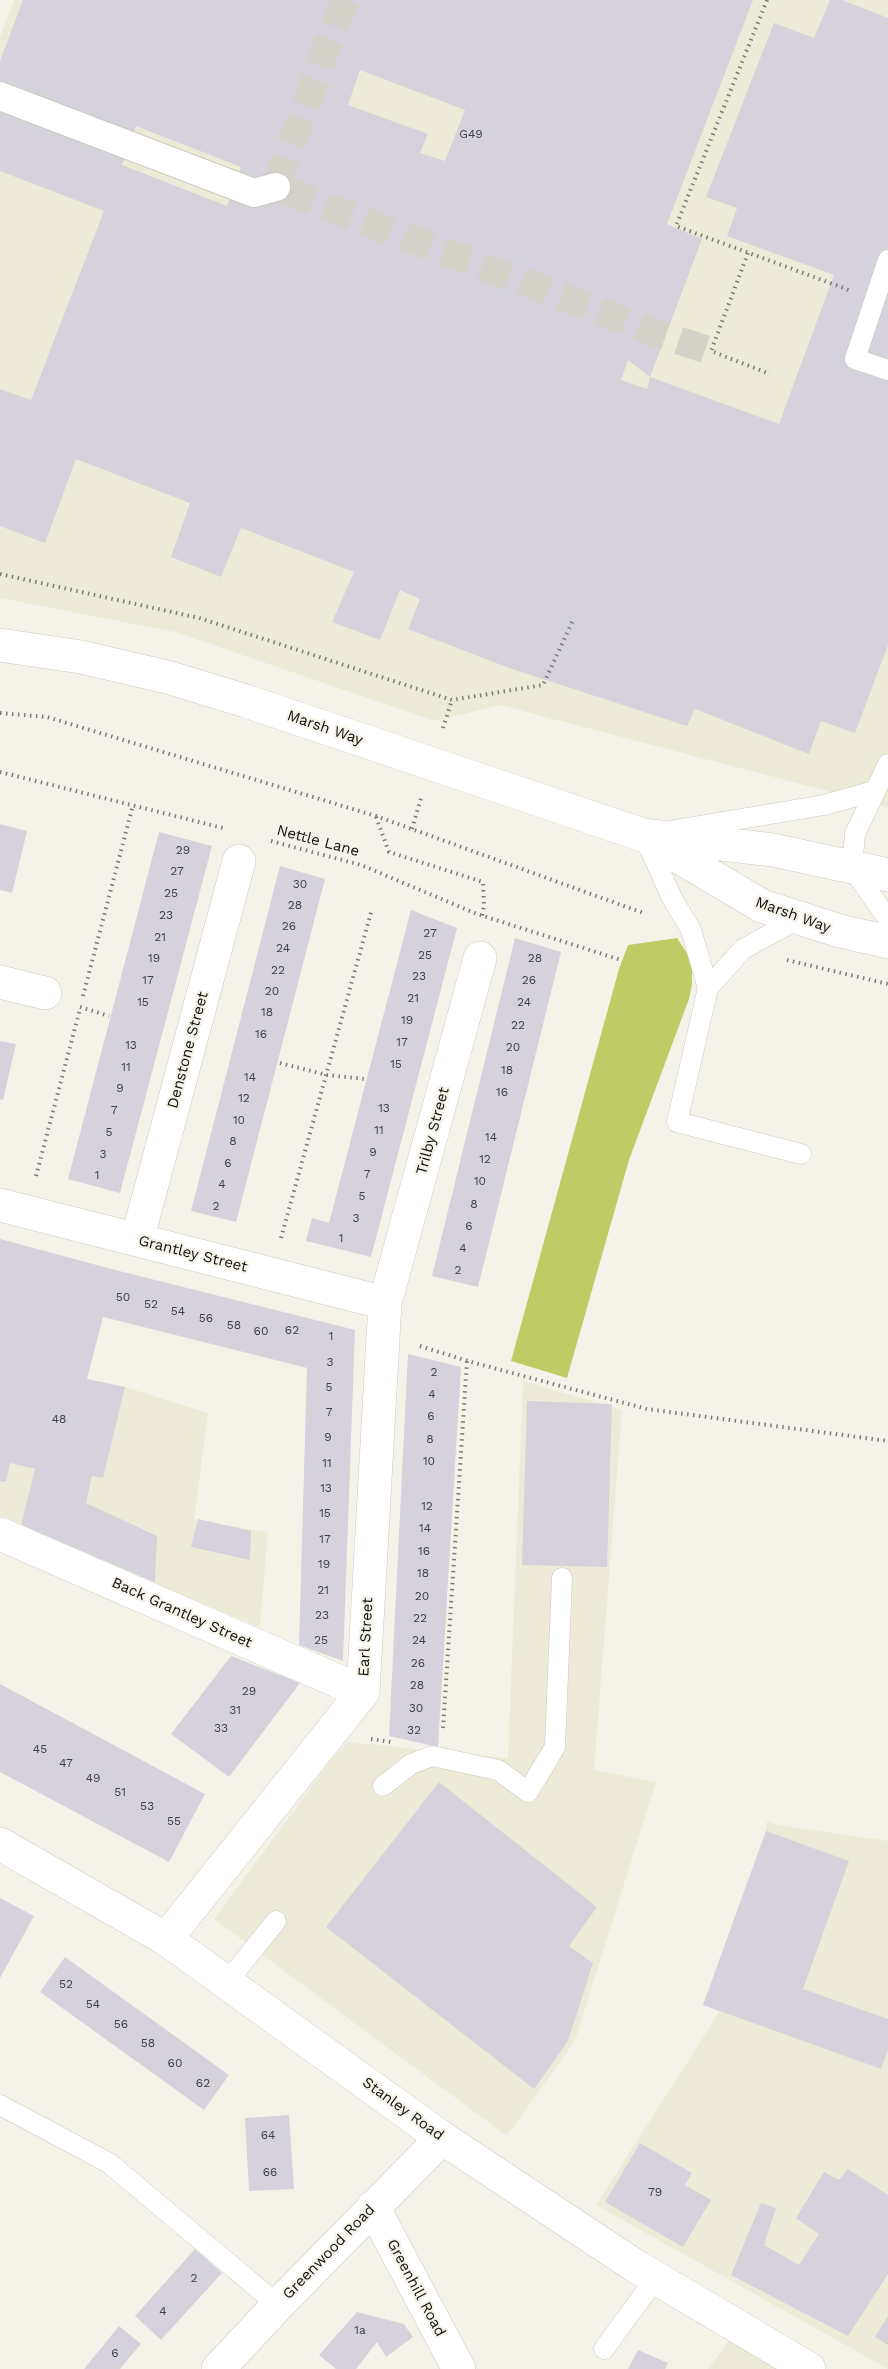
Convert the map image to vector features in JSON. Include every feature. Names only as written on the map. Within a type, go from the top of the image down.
[{"type":"main road","name":"Marsh Way","points":[[0,645],[81,657],[166,677],[246,701],[643,835],[773,850],[888,875]]},
{"type":"main road","name":"Marsh Way","points":[[643,835],[762,906],[798,919],[840,931],[886,919]]},
{"type":"main road","name":"Denstone Street","points":[[137,1240],[250,849]]},
{"type":"main road","name":"Trilby Street","points":[[384,1318],[480,958]]},
{"type":"main road","points":[[0,982],[45,993]]},
{"type":"main road","name":"Grantley Street","points":[[0,1205],[273,1275],[384,1318]]},
{"type":"main road","name":"Earl Street","points":[[166,1939],[363,1692],[384,1318]]},
{"type":"main road","name":"Back Grantley Street","points":[[0,1534],[363,1692]]},
{"type":"main road","name":"Stanley Road","points":[[0,1844],[166,1939],[442,2138],[794,2365]]},
{"type":"main road","name":"Greenwood Road","points":[[218,2369],[442,2138]]},
{"type":"main road","name":"Greenhill Road","points":[[373,2207],[459,2369]]},
{"type":"street","points":[[0,96],[254,193],[276,187]]},
{"type":"lane","points":[[888,260],[855,359],[888,370]]},
{"type":"lane","points":[[886,919],[874,897],[852,868],[855,834],[888,764]]},
{"type":"lane","points":[[708,988],[691,930],[672,898],[643,835],[824,805],[875,791]]},
{"type":"lane","points":[[798,919],[743,949],[708,988],[677,1122],[801,1154]]},
{"type":"lane","points":[[383,1786],[411,1764],[432,1756],[498,1770],[528,1792],[555,1747],[562,1578]]},
{"type":"lane","points":[[227,1983],[276,1922]]},
{"type":"lane","points":[[0,2105],[109,2163],[278,2305]]},
{"type":"lane","points":[[604,2349],[656,2278]]},
{"type":"path","points":[[767,0],[676,226],[875,299]]},
{"type":"path","points":[[748,253],[711,351],[770,374]]},
{"type":"path","points":[[0,574],[199,618],[452,700],[543,685],[574,618]]},
{"type":"path","points":[[0,713],[47,717],[376,816],[691,930]]},
{"type":"path","points":[[0,772],[226,829]]},
{"type":"path","points":[[376,816],[389,852],[483,882],[482,916]]},
{"type":"path","name":"Nettle Lane","points":[[250,849],[361,865],[482,916],[621,960]]},
{"type":"path","points":[[273,1275],[372,909]]},
{"type":"path","points":[[743,949],[888,984]]},
{"type":"path","points":[[80,1007],[110,1016]]},
{"type":"path","points":[[280,1063],[327,1075],[365,1079]]},
{"type":"path","points":[[384,1318],[466,1361],[647,1410],[888,1442]]},
{"type":"path","points":[[443,1738],[466,1361]]},
{"type":"path","points":[[330,1733],[397,1743]]},
{"type":"shaded area","points":[[14,0],[888,0],[888,807],[500,705],[435,721],[175,632],[0,598],[0,37]]},
{"type":"shaded area","points":[[0,1239],[115,1270],[87,1379],[125,1387],[208,1413],[194,1520],[268,1532],[260,1627],[0,1520]]},
{"type":"shaded area","points":[[523,1381],[622,1410],[594,1770],[656,1782],[575,2041],[507,2136],[214,1919],[332,1759],[348,1742],[508,1758]]},
{"type":"shaded area","points":[[767,1821],[778,1825],[888,1841],[888,2369],[596,2205],[720,2011],[703,2005],[766,1831]]},
{"type":"shaded area","points":[[730,2339],[782,2369],[708,2369]]},
{"type":"green space","points":[[677,938],[687,953],[692,969],[689,999],[629,1160],[567,1378],[511,1361],[619,969],[628,945]]},
{"type":"building","points":[[23,0],[753,0],[667,224],[702,239],[650,377],[779,424],[834,275],[727,236],[737,208],[706,197],[774,23],[814,38],[830,0],[842,0],[888,18],[888,645],[855,733],[821,721],[809,754],[695,709],[687,726],[509,668],[408,629],[420,599],[400,590],[380,640],[332,622],[354,572],[241,528],[221,577],[171,557],[190,503],[76,459],[45,543],[0,526],[0,389],[31,400],[104,211],[0,171],[0,61]],"holes":[[[360,70],[465,110],[445,161],[420,153],[428,134],[348,105]],[[136,126],[241,167],[227,206],[122,165]],[[628,360],[650,377],[647,389],[621,380]]]},
{"type":"building","points":[[0,824],[27,831],[12,893],[0,890]]},
{"type":"building","points":[[159,832],[212,846],[120,1193],[68,1179]]},
{"type":"building","points":[[280,866],[325,879],[236,1222],[191,1211]]},
{"type":"building","points":[[411,910],[457,928],[371,1257],[306,1241],[312,1218],[329,1223]]},
{"type":"building","points":[[515,938],[561,952],[478,1287],[432,1276]]},
{"type":"building","points":[[0,1041],[16,1044],[3,1100],[0,1099]]},
{"type":"building","points":[[0,1239],[355,1330],[343,1661],[299,1645],[307,1368],[103,1317],[87,1379],[125,1387],[103,1478],[92,1476],[86,1503],[157,1536],[155,1582],[21,1525],[35,1469],[10,1463],[6,1482],[0,1481]]},
{"type":"building","points":[[408,1354],[461,1367],[438,1747],[389,1736]]},
{"type":"building","points":[[527,1401],[612,1404],[607,1567],[522,1565]]},
{"type":"building","points":[[198,1519],[251,1531],[250,1560],[191,1547]]},
{"type":"building","points":[[231,1656],[300,1683],[229,1777],[171,1734]]},
{"type":"building","points":[[0,1684],[205,1794],[169,1862],[0,1772]]},
{"type":"building","points":[[439,1782],[597,1907],[569,1946],[593,1963],[568,2041],[534,2089],[326,1927]]},
{"type":"building","points":[[766,1831],[849,1861],[803,1989],[888,2019],[888,2050],[881,2069],[703,2005]]},
{"type":"building","points":[[0,1898],[34,1916],[0,1978]]},
{"type":"building","points":[[65,1957],[229,2075],[204,2110],[40,1992]]},
{"type":"building","points":[[289,2115],[294,2189],[249,2191],[245,2118]]},
{"type":"building","points":[[640,2143],[692,2173],[685,2185],[711,2200],[683,2247],[605,2202]]},
{"type":"building","points":[[848,2169],[888,2195],[888,2274],[848,2336],[731,2275],[761,2203],[776,2208],[764,2245],[799,2265],[819,2234],[796,2218],[824,2172],[839,2180]]},
{"type":"building","points":[[195,2249],[222,2273],[161,2340],[135,2316]]},
{"type":"building","points":[[357,2312],[404,2324],[413,2337],[386,2357],[377,2342],[356,2369],[336,2369],[319,2355]]},
{"type":"building","points":[[888,2316],[888,2345],[875,2337]]},
{"type":"building","points":[[119,2326],[141,2344],[120,2369],[84,2369]]},
{"type":"building","points":[[638,2350],[668,2363],[665,2369],[628,2369]]},
{"type":"tunnel","points":[[344,0],[276,187],[659,334],[711,351]]}]
